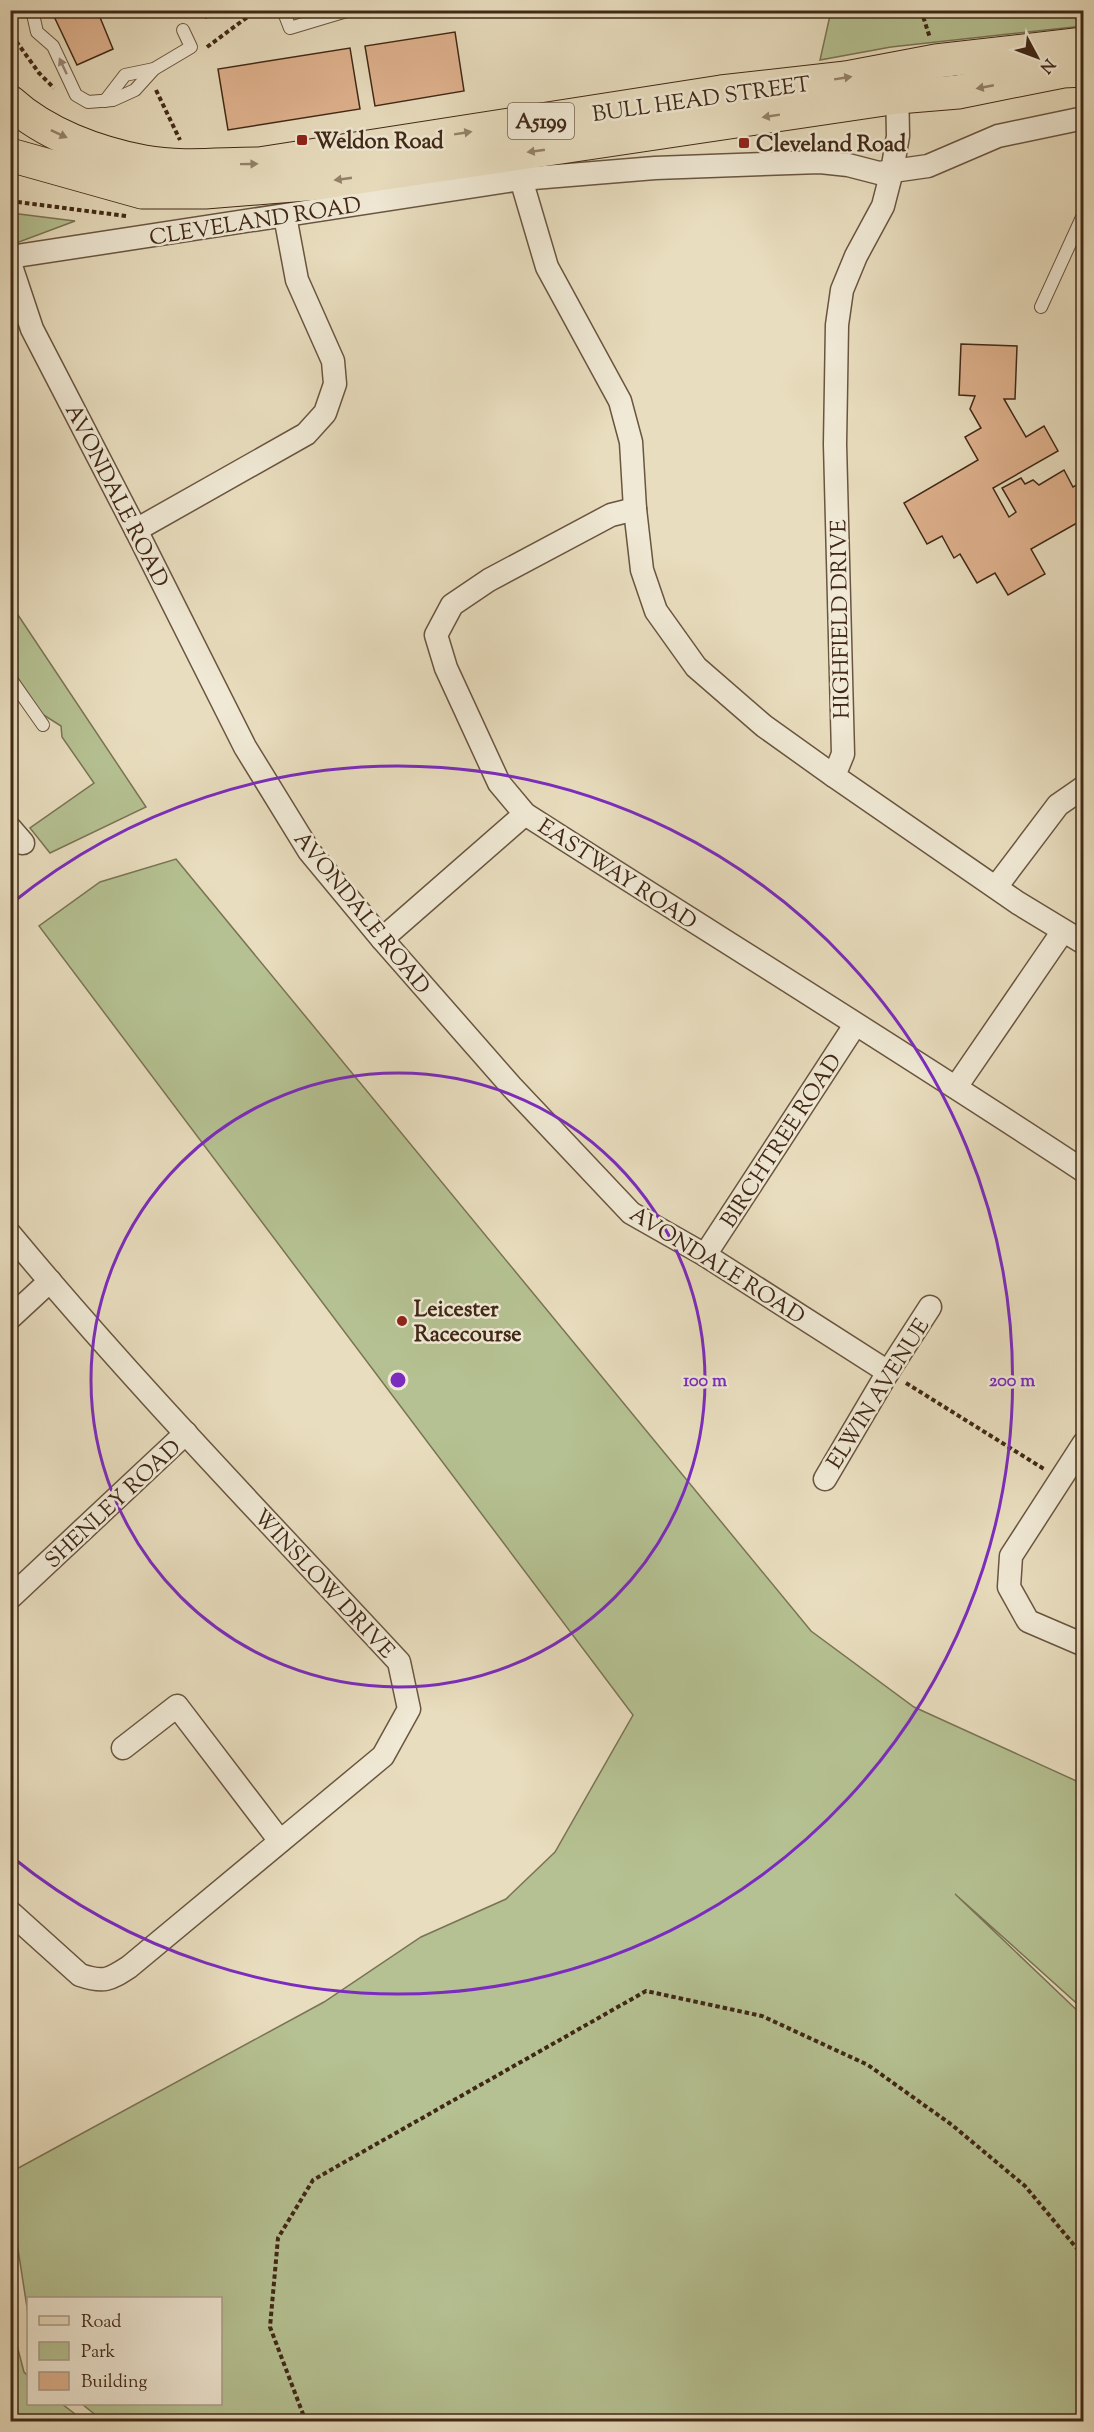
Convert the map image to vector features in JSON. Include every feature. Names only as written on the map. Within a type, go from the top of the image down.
[{"type":"main road","name":"BULL HEAD STREET","points":[[10,155],[142,192],[216,191],[318,183],[897,82],[1083,44]]},
{"type":"main road","name":"BULL HEAD STREET","points":[[10,102],[22,113],[72,140],[145,162],[259,164],[721,92],[846,78],[897,82],[958,92],[1063,71],[1083,70]]},
{"type":"street","name":"HIGHFIELD DRIVE","points":[[834,776],[843,754],[835,444],[837,325],[842,290],[856,256],[883,206],[892,171],[898,136],[897,82]]},
{"type":"street","points":[[892,171],[928,166],[998,136],[1083,117]]},
{"type":"street","name":"CLEVELAND ROAD","points":[[10,257],[521,179],[655,168],[820,162],[848,165],[879,173],[892,171]]},
{"type":"street","points":[[521,179],[547,267],[620,401],[631,442],[642,570],[656,611],[696,667],[764,726],[834,776],[996,887],[1083,943]]},
{"type":"street","points":[[136,530],[306,434],[325,413],[335,384],[333,361],[297,280],[285,216]]},
{"type":"street","name":"AVONDALE ROAD","points":[[10,263],[32,329],[245,747],[309,851],[382,939],[511,1086],[631,1213],[705,1255],[888,1372]]},
{"type":"street","name":"EASTWAY ROAD","points":[[635,509],[611,514],[489,580],[452,605],[436,635],[446,668],[499,783],[525,814],[956,1087],[1083,1171]]},
{"type":"street","points":[[996,887],[1058,805],[1083,788]]},
{"type":"street","points":[[382,939],[525,814]]},
{"type":"street","points":[[956,1087],[1063,930]]},
{"type":"street","name":"BIRCHTREE ROAD","points":[[705,1255],[855,1025]]},
{"type":"street","name":"WINSLOW DRIVE","points":[[10,1234],[186,1433],[399,1662],[409,1709],[383,1756],[129,1967],[109,1980],[93,1980],[80,1975],[10,1912]]},
{"type":"street","points":[[10,1318],[50,1281]]},
{"type":"street","name":"ELWIN AVENUE","points":[[825,1479],[888,1372],[930,1307]]},
{"type":"street","name":"SHENLEY ROAD","points":[[10,1598],[186,1433]]},
{"type":"street","points":[[1083,1443],[1011,1556],[1009,1587],[1028,1620],[1083,1645]]},
{"type":"street","points":[[123,1748],[177,1706],[280,1841]]},
{"type":"lane","points":[[32,10],[37,32],[53,46],[76,94],[88,102],[105,101],[135,90],[154,69],[191,47],[183,30]]},
{"type":"lane","points":[[283,10],[290,28],[350,10]]},
{"type":"lane","points":[[105,101],[125,75],[154,69]]},
{"type":"lane","points":[[1041,307],[1083,213]]},
{"type":"lane","points":[[10,678],[42,725]]},
{"type":"path","points":[[206,48],[257,10]]},
{"type":"path","points":[[154,86],[182,145]]},
{"type":"path","points":[[888,1372],[1060,1479]]},
{"type":"path","points":[[306,2421],[270,2327],[278,2238],[313,2180],[646,1991],[762,2016],[868,2065],[952,2125],[1025,2186],[1083,2257]]},
{"type":"green space","points":[[831,11],[1076,11],[1076,20],[1083,23],[1083,26],[891,47],[820,60]]},
{"type":"green space","points":[[11,213],[75,221],[11,245]]},
{"type":"green space","points":[[10,603],[146,807],[50,853],[30,828],[94,783],[62,737],[61,726],[42,714],[11,668]]},
{"type":"green space","name":"Leicester Racecourse","points":[[176,859],[811,1631],[914,1707],[1083,1784],[1083,2009],[955,1894],[1083,2016],[1083,2421],[103,2421],[83,2405],[222,2405],[222,2297],[27,2297],[27,2308],[11,2204],[11,2172],[324,2002],[421,1937],[506,1899],[555,1852],[633,1715],[39,926],[100,882]]},
{"type":"green space","points":[[11,2323],[24,2372],[27,2375],[27,2405],[63,2405],[84,2421],[11,2421]]},
{"type":"building","points":[[51,10],[97,10],[113,49],[77,65]]},
{"type":"building","points":[[202,10],[223,10],[206,18]]},
{"type":"building","points":[[455,32],[464,91],[375,106],[365,46]]},
{"type":"building","points":[[350,48],[360,109],[228,130],[218,69]]},
{"type":"building","points":[[961,344],[1017,346],[1015,399],[1004,399],[1026,437],[1044,426],[1058,451],[993,488],[1009,517],[1016,512],[1002,488],[1021,478],[1025,484],[1033,480],[1039,485],[1064,470],[1073,487],[1084,481],[1084,519],[1031,549],[1045,574],[1008,595],[995,573],[977,583],[960,554],[954,558],[942,536],[927,544],[904,503],[978,460],[965,437],[981,428],[970,409],[975,396],[959,395]]},
{"type":"waterway","points":[[1068,2422],[1084,2411]]},
{"type":"place","name":"Weldon Road","points":[[302,140]]},
{"type":"place","name":"Cleveland Road","points":[[744,143]]},
{"type":"place","name":"Leicester Racecourse","points":[[402,1321]]}]
